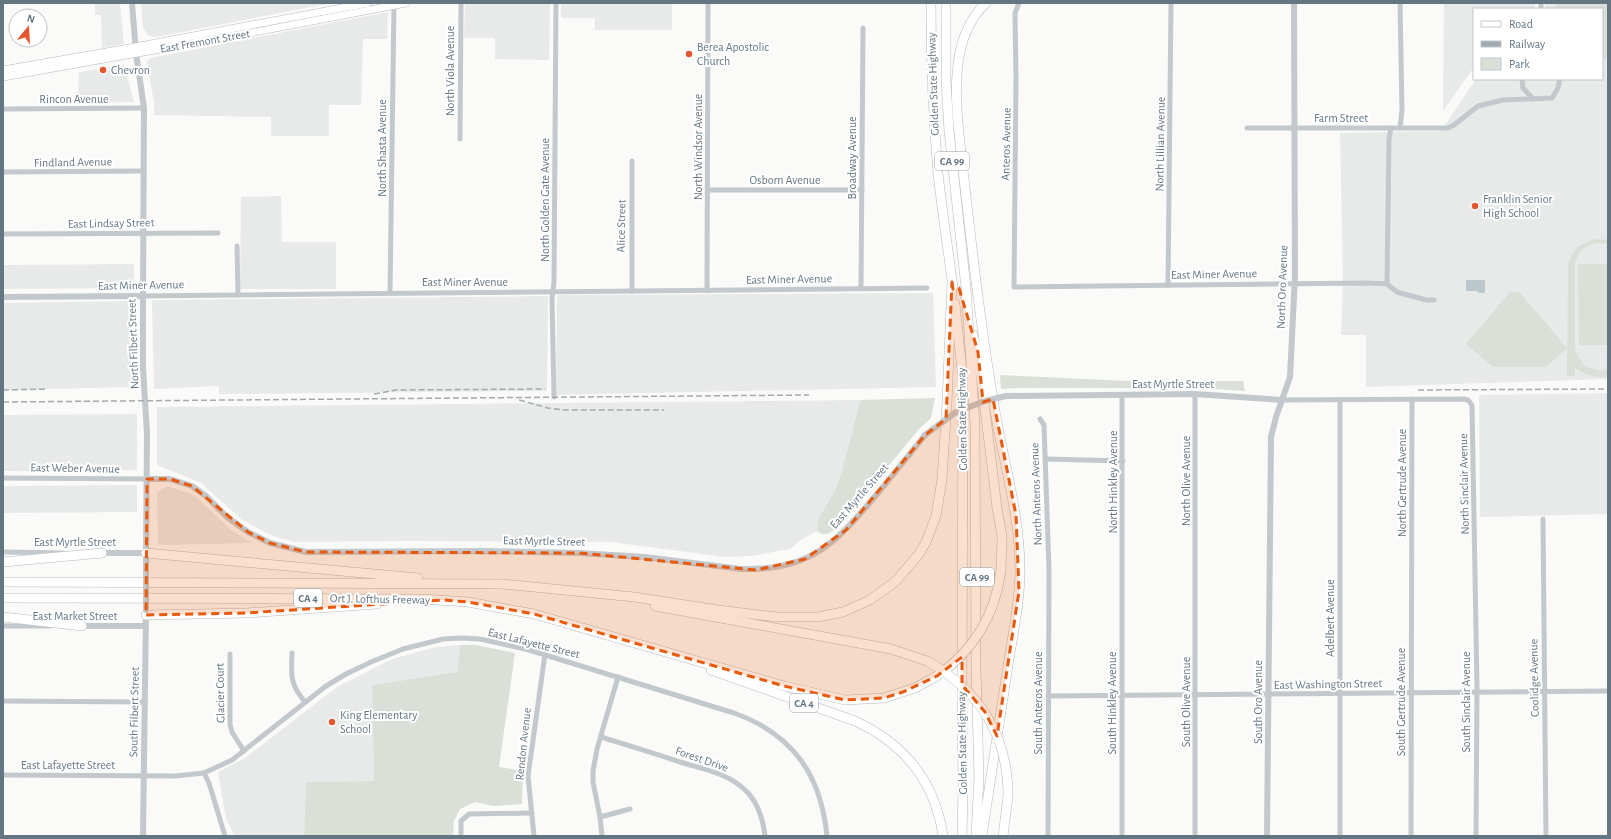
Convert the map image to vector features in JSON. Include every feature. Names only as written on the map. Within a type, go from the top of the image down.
[{"type":"highway","name":"Golden State Highway","points":[[931,3],[934,127],[938,174],[963,380],[962,836]]},
{"type":"highway","name":"Golden State Highway","points":[[946,3],[946,80],[948,131],[966,288],[975,425],[976,669],[979,777],[976,836]]},
{"type":"highway","points":[[982,836],[1016,613],[1020,569],[1016,515],[995,411],[975,271],[961,149],[958,103],[958,59],[962,41],[970,23],[986,3]]},
{"type":"highway","points":[[585,592],[634,597],[725,611],[777,617],[805,618],[830,615],[859,606],[879,594],[896,581],[911,565],[926,542],[934,523],[939,503],[947,403],[952,282]]},
{"type":"highway","points":[[609,636],[784,686],[845,700],[884,698],[909,690],[937,676],[962,656],[981,631],[995,602],[1002,571],[1002,536],[997,508],[978,352],[968,319]]},
{"type":"highway","points":[[3,562],[102,553]]},
{"type":"highway","points":[[146,556],[489,584]]},
{"type":"highway","name":"Ort J. Lofthus Freeway","points":[[3,582],[489,584],[528,586],[585,592]]},
{"type":"highway","name":"CA 4","points":[[585,592],[891,649],[927,661],[959,682],[978,702],[996,733],[1003,754],[1007,778],[1008,796],[1002,836]]},
{"type":"highway","name":"Ort J. Lofthus Freeway","points":[[3,598],[444,600],[512,609],[609,636]]},
{"type":"highway","points":[[146,613],[246,613],[444,600]]},
{"type":"highway","points":[[3,617],[82,626]]},
{"type":"highway","name":"CA 4","points":[[609,636],[848,718],[873,729],[896,746],[915,767],[924,780],[935,802],[943,836]]},
{"type":"main road","name":"East Fremont Street","points":[[3,77],[368,3]]},
{"type":"main road","name":"East Fremont Street","points":[[3,70],[250,33],[394,4],[406,3]]},
{"type":"street","name":"North Filbert Street","points":[[132,3],[135,50],[144,108],[143,296],[147,479],[146,589]]},
{"type":"street","name":"North Viola Avenue","points":[[460,139],[461,3]]},
{"type":"street","name":"North Golden Gate Avenue","points":[[554,397],[553,292],[556,3]]},
{"type":"street","name":"North Windsor Avenue","points":[[707,291],[708,3]]},
{"type":"street","name":"Anteros Avenue","points":[[1014,287],[1016,13],[1019,3]]},
{"type":"street","name":"North Lillian Avenue","points":[[1168,286],[1171,3]]},
{"type":"street","name":"North Oro Avenue","points":[[1269,568],[1271,437],[1290,377],[1294,284],[1294,3]]},
{"type":"street","points":[[1400,3],[1402,110],[1400,128]]},
{"type":"street","name":"North Shasta Avenue","points":[[390,293],[394,4]]},
{"type":"street","name":"Broadway Avenue","points":[[861,289],[863,28]]},
{"type":"street","points":[[1522,80],[1523,88],[1532,99]]},
{"type":"street","name":"Farm Street","points":[[1247,128],[1451,127],[1478,106],[1503,100],[1552,98],[1558,88],[1560,80]]},
{"type":"street","name":"Rincon Avenue","points":[[3,109],[144,108]]},
{"type":"street","points":[[1387,284],[1387,209],[1389,141],[1391,128]]},
{"type":"street","name":"Alice Street","points":[[632,161],[632,291]]},
{"type":"street","name":"Findland Avenue","points":[[3,172],[143,171]]},
{"type":"street","name":"Osborn Avenue","points":[[708,190],[862,190]]},
{"type":"street","name":"East Lindsay Street","points":[[3,234],[218,233]]},
{"type":"street","points":[[237,246],[238,295]]},
{"type":"street","name":"East Miner Avenue","points":[[1014,287],[1361,283],[1387,284],[1397,292],[1422,299],[1434,300]]},
{"type":"street","name":"East Miner Avenue","points":[[3,297],[927,288]]},
{"type":"street","name":"East Myrtle Street","points":[[147,479],[170,479],[192,486],[206,496],[227,517],[248,532],[270,544],[306,552],[483,551],[579,553],[645,557],[756,570],[782,566],[805,559],[838,538],[926,435],[956,412],[991,399],[1006,396],[1195,394],[1282,400],[1464,399],[1470,402]]},
{"type":"street","name":"North Olive Avenue","points":[[1195,394],[1196,569]]},
{"type":"street","name":"North Hinkley Avenue","points":[[1122,395],[1123,569]]},
{"type":"street","name":"North Gertrude Avenue","points":[[1412,399],[1412,568]]},
{"type":"street","name":"Adelbert Avenue","points":[[1340,400],[1340,836]]},
{"type":"street","name":"North Sinclair Avenue","points":[[1470,402],[1473,408],[1476,567]]},
{"type":"street","name":"North Anteros Avenue","points":[[1040,419],[1044,425],[1049,570]]},
{"type":"street","points":[[1046,459],[1123,461]]},
{"type":"street","name":"East Weber Avenue","points":[[3,478],[147,479]]},
{"type":"street","name":"Coolidge Avenue","points":[[1543,519],[1546,836]]},
{"type":"street","name":"East Myrtle Street","points":[[3,552],[102,553],[146,556]]},
{"type":"street","name":"South Sinclair Avenue","points":[[1476,567],[1476,836]]},
{"type":"street","name":"South Oro Avenue","points":[[1268,836],[1269,568]]},
{"type":"street","name":"South Gertrude Avenue","points":[[1411,836],[1412,568]]},
{"type":"street","name":"South Hinkley Avenue","points":[[1122,836],[1121,696],[1123,569]]},
{"type":"street","name":"South Olive Avenue","points":[[1195,836],[1196,569]]},
{"type":"street","name":"South Anteros Avenue","points":[[1048,836],[1049,570]]},
{"type":"street","name":"South Filbert Street","points":[[143,836],[146,589]]},
{"type":"street","name":"East Market Street","points":[[3,626],[146,626]]},
{"type":"street","name":"East Lafayette Street","points":[[3,775],[175,776],[204,773],[232,760],[326,686],[371,662],[403,648],[432,641],[462,638],[480,639],[545,654],[746,718],[775,734],[800,758],[811,776],[820,796],[825,817],[827,836]]},
{"type":"street","points":[[292,653],[293,684],[305,702]]},
{"type":"street","name":"Glacier Court","points":[[230,654],[230,724],[232,732],[244,751]]},
{"type":"street","name":"Rendon Avenue","points":[[534,836],[528,776],[545,654]]},
{"type":"street","points":[[602,836],[600,816],[592,777],[601,737],[618,677]]},
{"type":"street","name":"East Washington Street","points":[[1048,696],[1608,691]]},
{"type":"street","points":[[3,701],[145,702]]},
{"type":"street","name":"Forest Drive","points":[[601,737],[721,775],[737,783],[750,795],[758,808],[763,822],[764,836]]},
{"type":"street","points":[[204,773],[209,783],[225,836]]},
{"type":"street","points":[[600,816],[630,809]]},
{"type":"street","points":[[460,836],[460,821],[469,814],[532,813]]},
{"type":"highlighted area","points":[[952,282],[953,289],[959,288],[978,352],[983,402],[993,399],[1016,515],[1019,591],[997,736],[985,712],[962,685],[962,657],[937,676],[903,692],[884,698],[845,700],[784,686],[534,614],[468,602],[444,600],[246,613],[146,615],[147,479],[170,479],[192,486],[248,532],[270,543],[306,552],[579,553],[756,570],[805,559],[846,530],[925,435],[946,419]]},
{"type":"shaded area","points":[[95,3],[120,3],[124,44],[102,48],[101,15],[95,15]]},
{"type":"shaded area","points":[[141,3],[332,3],[156,37],[149,36],[143,28]]},
{"type":"shaded area","points":[[465,3],[550,3],[549,60],[495,59],[495,38],[464,38]]},
{"type":"shaded area","points":[[561,3],[672,3],[672,30],[595,30],[595,18],[561,18]]},
{"type":"shaded area","points":[[1444,3],[1535,3],[1535,8],[1473,8],[1473,68],[1443,111]]},
{"type":"shaded area","name":"Franklin Senior High School","points":[[1545,3],[1608,3],[1608,379],[1366,387],[1366,335],[1341,335],[1343,280],[1340,133],[1441,131],[1475,80],[1603,80],[1603,8],[1545,8]]},
{"type":"shaded area","points":[[388,12],[387,39],[363,39],[361,105],[329,105],[329,136],[271,136],[271,117],[154,115],[154,102],[147,62],[150,58]]},
{"type":"shaded area","points":[[124,65],[134,102],[78,103],[79,72]]},
{"type":"shaded area","points":[[281,196],[282,242],[336,242],[336,289],[240,289],[241,197]]},
{"type":"shaded area","points":[[134,264],[134,288],[3,289],[3,265]]},
{"type":"shaded area","points":[[1466,280],[1485,280],[1485,293],[1466,291]]},
{"type":"shaded area","points":[[933,293],[936,387],[556,395],[557,295]]},
{"type":"shaded area","points":[[548,296],[547,391],[219,394],[219,386],[154,389],[152,301],[156,300]]},
{"type":"shaded area","points":[[129,301],[132,303],[132,387],[3,390],[3,303]]},
{"type":"shaded area","points":[[1608,393],[1608,514],[1480,517],[1479,395]]},
{"type":"shaded area","points":[[860,400],[842,471],[835,491],[818,519],[817,531],[802,539],[790,549],[751,556],[724,557],[611,542],[293,542],[268,534],[241,519],[201,483],[157,465],[157,407]]},
{"type":"shaded area","points":[[137,414],[137,470],[3,471],[3,415]]},
{"type":"shaded area","points":[[137,485],[137,512],[3,513],[3,486]]},
{"type":"shaded area","points":[[167,486],[194,495],[232,531],[253,543],[158,544],[157,492]]},
{"type":"shaded area","name":"King Elementary School","points":[[460,645],[457,672],[372,685],[374,781],[306,782],[304,836],[235,836],[226,819],[218,772],[245,758],[337,687],[392,659],[436,647]]},
{"type":"green space","points":[[1556,3],[1608,3],[1608,59],[1603,58],[1603,8],[1556,8]]},
{"type":"green space","points":[[1597,239],[1608,240],[1608,244],[1597,243],[1587,246],[1580,253],[1575,263],[1575,349],[1583,364],[1587,367],[1600,371],[1608,369],[1608,376],[1591,376],[1575,368],[1575,376],[1567,376],[1569,260],[1574,251],[1586,242]]},
{"type":"green space","points":[[1578,264],[1608,264],[1608,345],[1579,345]]},
{"type":"green space","points":[[1510,292],[1519,292],[1567,348],[1546,367],[1493,367],[1466,344]]},
{"type":"green space","points":[[1000,375],[1127,381],[1243,381],[1245,391],[1200,388],[1001,389]]},
{"type":"green space","points":[[935,398],[931,418],[919,429],[844,520],[832,532],[825,534],[817,531],[818,519],[835,491],[842,471],[860,400]]},
{"type":"green space","points":[[460,645],[476,645],[515,653],[499,767],[523,771],[522,804],[494,806],[475,802],[460,809],[454,821],[453,836],[304,836],[306,782],[374,781],[372,685],[457,672]]},
{"type":"railway","points":[[3,390],[47,389]]},
{"type":"railway","points":[[374,394],[396,390],[545,389]]},
{"type":"railway","points":[[1418,390],[1608,389]]},
{"type":"railway","points":[[3,402],[809,395]]},
{"type":"railway","points":[[519,400],[548,408],[564,410],[664,410]]},
{"type":"place","name":"Berea Apostolic Church","points":[[689,54]]},
{"type":"place","name":"Chevron","points":[[103,70]]},
{"type":"place","name":"Franklin Senior High School","points":[[1475,206]]},
{"type":"place","name":"King Elementary School","points":[[332,722]]}]
